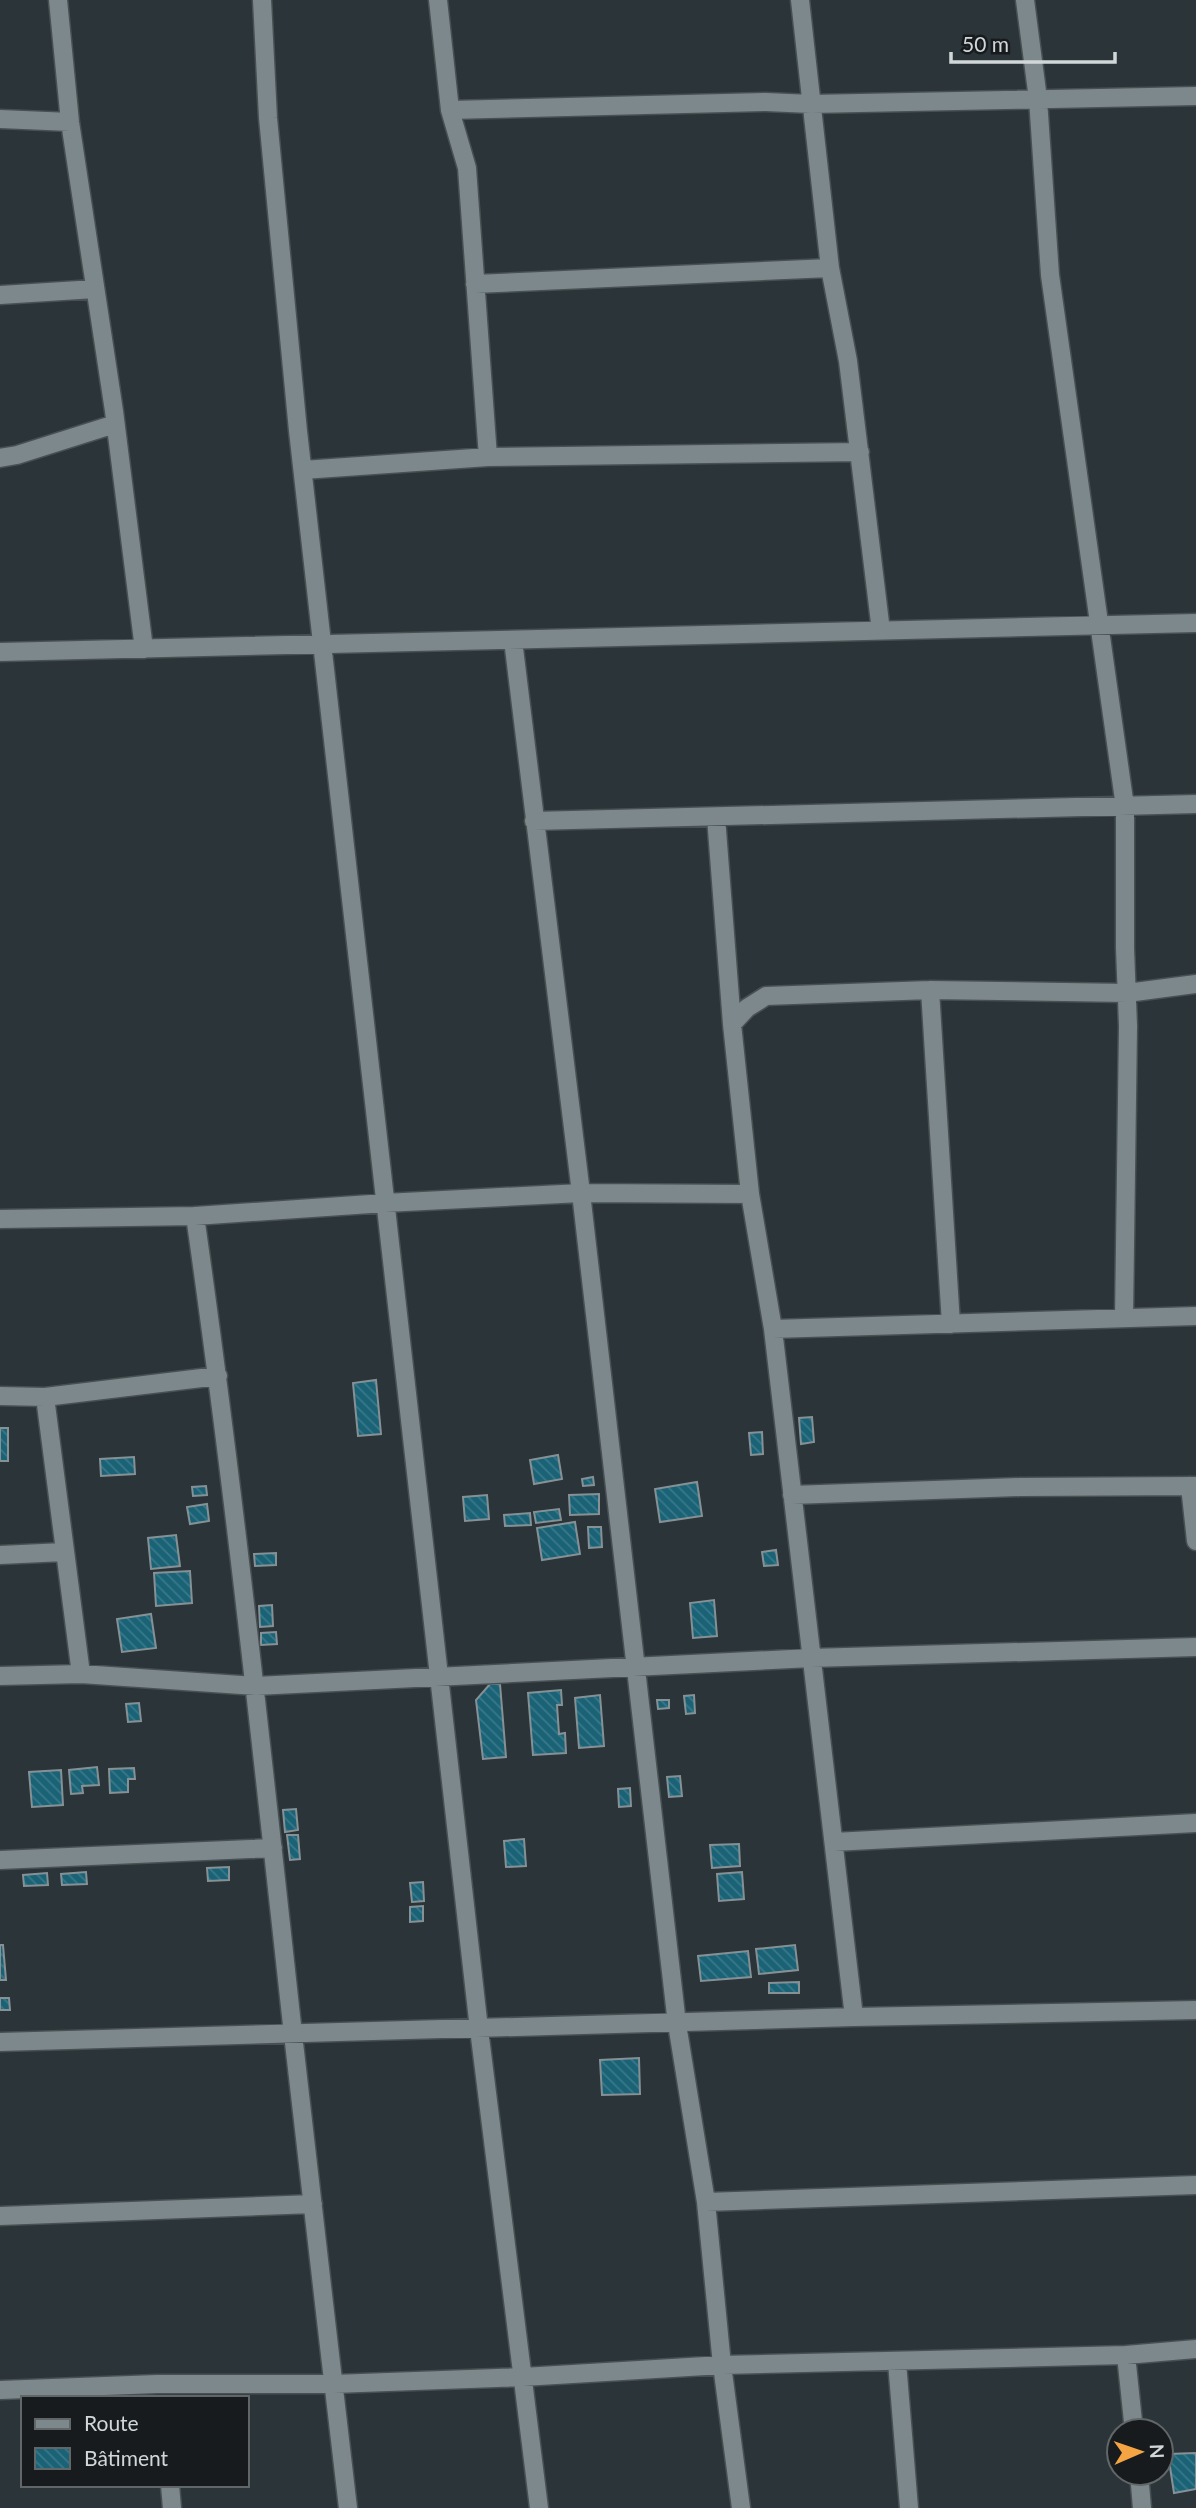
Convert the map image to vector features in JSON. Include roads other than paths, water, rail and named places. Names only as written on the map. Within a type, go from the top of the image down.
[{"type":"street","points":[[58,0],[70,122],[115,424],[144,649]]},
{"type":"street","points":[[262,0],[268,118],[322,646],[479,2029],[539,2508]]},
{"type":"street","points":[[438,0],[450,110],[467,168],[488,457]]},
{"type":"street","points":[[800,0],[830,268],[848,362],[881,631]]},
{"type":"street","points":[[1025,0],[1038,99],[1050,275],[1125,807],[1128,1026],[1124,1318]]},
{"type":"street","points":[[450,110],[1196,96]]},
{"type":"street","points":[[0,119],[70,122]]},
{"type":"street","points":[[475,284],[830,268]]},
{"type":"street","points":[[0,295],[94,289]]},
{"type":"street","points":[[0,458],[115,424]]},
{"type":"street","points":[[303,470],[488,457],[860,452]]},
{"type":"street","points":[[0,652],[1196,623]]},
{"type":"street","points":[[513,640],[581,1193],[677,2024],[706,2202],[722,2365],[741,2508]]},
{"type":"street","points":[[534,821],[1196,804]]},
{"type":"street","points":[[716,817],[732,1024],[750,1194],[773,1329],[854,2017]]},
{"type":"street","points":[[732,1024],[747,1008],[766,996],[930,990],[1126,993],[1195,985]]},
{"type":"street","points":[[930,990],[951,1324]]},
{"type":"street","points":[[0,1219],[195,1216],[581,1193],[750,1194]]},
{"type":"street","points":[[195,1216],[218,1376],[256,1686],[348,2508]]},
{"type":"street","points":[[773,1329],[1196,1316]]},
{"type":"street","points":[[0,1396],[45,1397],[218,1376]]},
{"type":"street","points":[[45,1397],[81,1674]]},
{"type":"street","points":[[792,1495],[1020,1487],[1193,1486],[1196,1541]]},
{"type":"street","points":[[0,1555],[64,1552]]},
{"type":"street","points":[[0,1676],[81,1674],[256,1686],[811,1658],[1196,1647]]},
{"type":"street","points":[[834,1842],[1196,1824]]},
{"type":"street","points":[[0,1860],[273,1848]]},
{"type":"street","points":[[0,2042],[854,2017],[1196,2010]]},
{"type":"street","points":[[706,2202],[1196,2185]]},
{"type":"street","points":[[0,2216],[313,2204]]},
{"type":"street","points":[[0,2390],[158,2391],[523,2377],[722,2365],[1126,2355],[1196,2349]]},
{"type":"street","points":[[1126,2355],[1133,2417]]},
{"type":"street","points":[[897,2362],[909,2508]]},
{"type":"street","points":[[170,2487],[172,2508]]},
{"type":"street","points":[[1140,2487],[1142,2508]]}]
